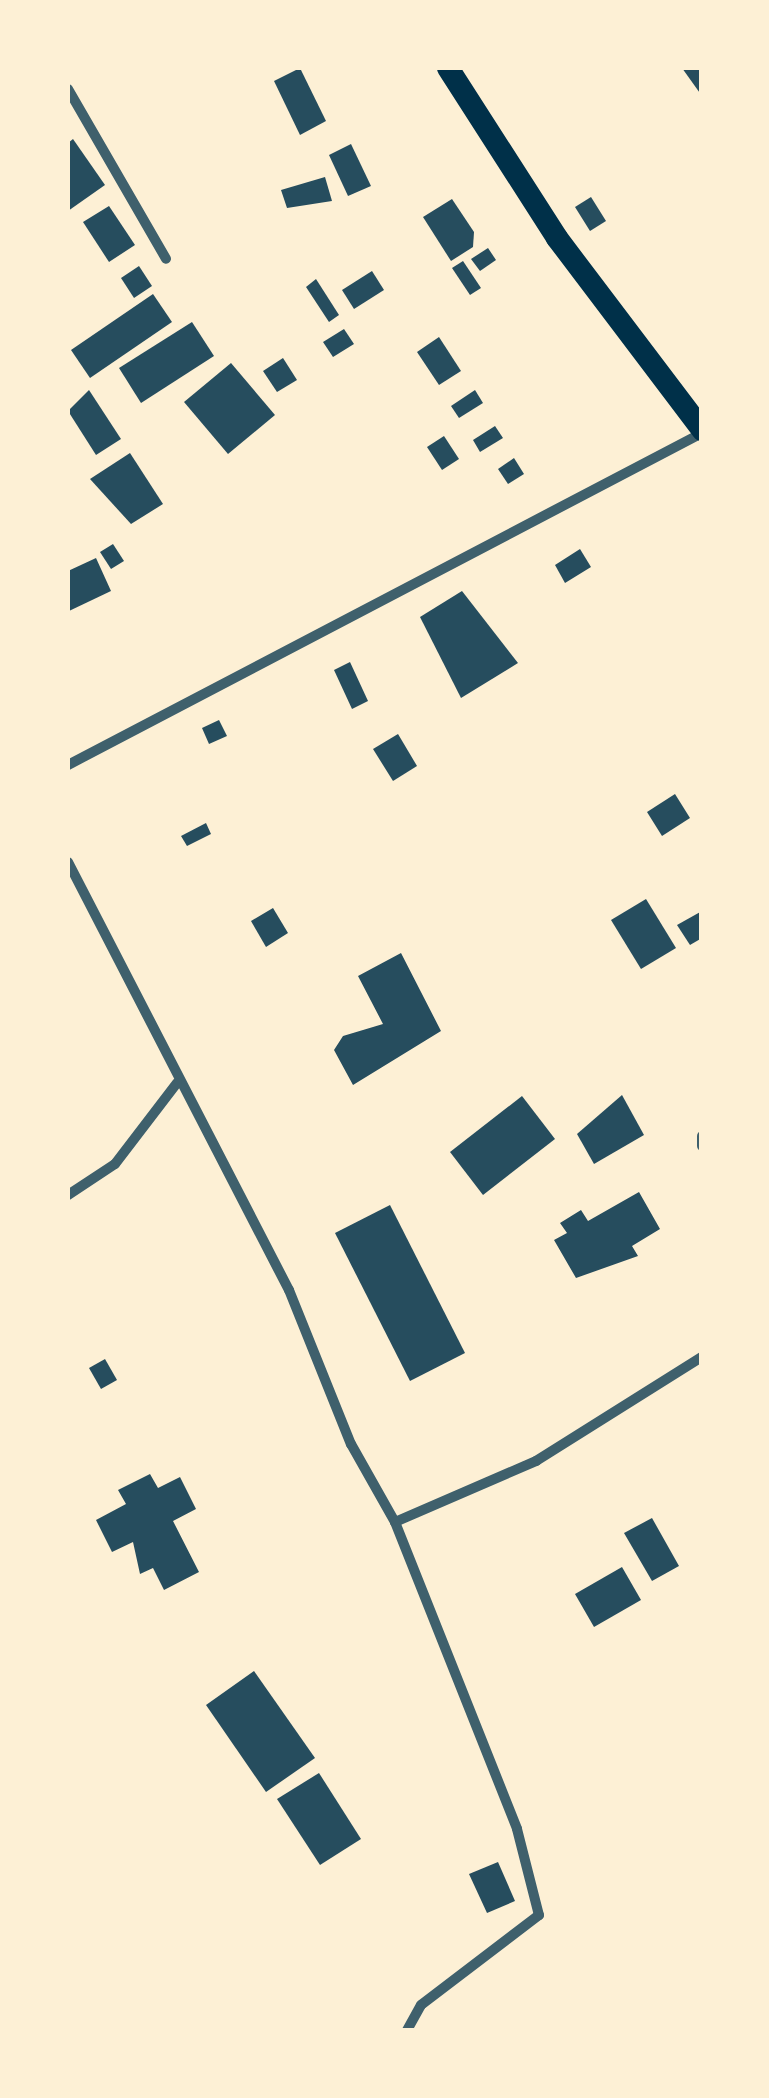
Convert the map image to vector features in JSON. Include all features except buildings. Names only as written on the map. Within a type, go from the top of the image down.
[{"type":"main road","points":[[448,68],[557,238],[702,431]]},
{"type":"street","points":[[68,89],[166,259]]},
{"type":"street","points":[[68,765],[702,431]]},
{"type":"street","points":[[68,862],[177,1083],[289,1290],[351,1444],[395,1522],[517,1829],[539,1915],[421,2005],[407,2030]]},
{"type":"street","points":[[68,1196],[116,1164],[177,1083]]},
{"type":"street","points":[[702,1136],[702,1146]]},
{"type":"street","points":[[395,1522],[536,1462],[702,1357]]}]
